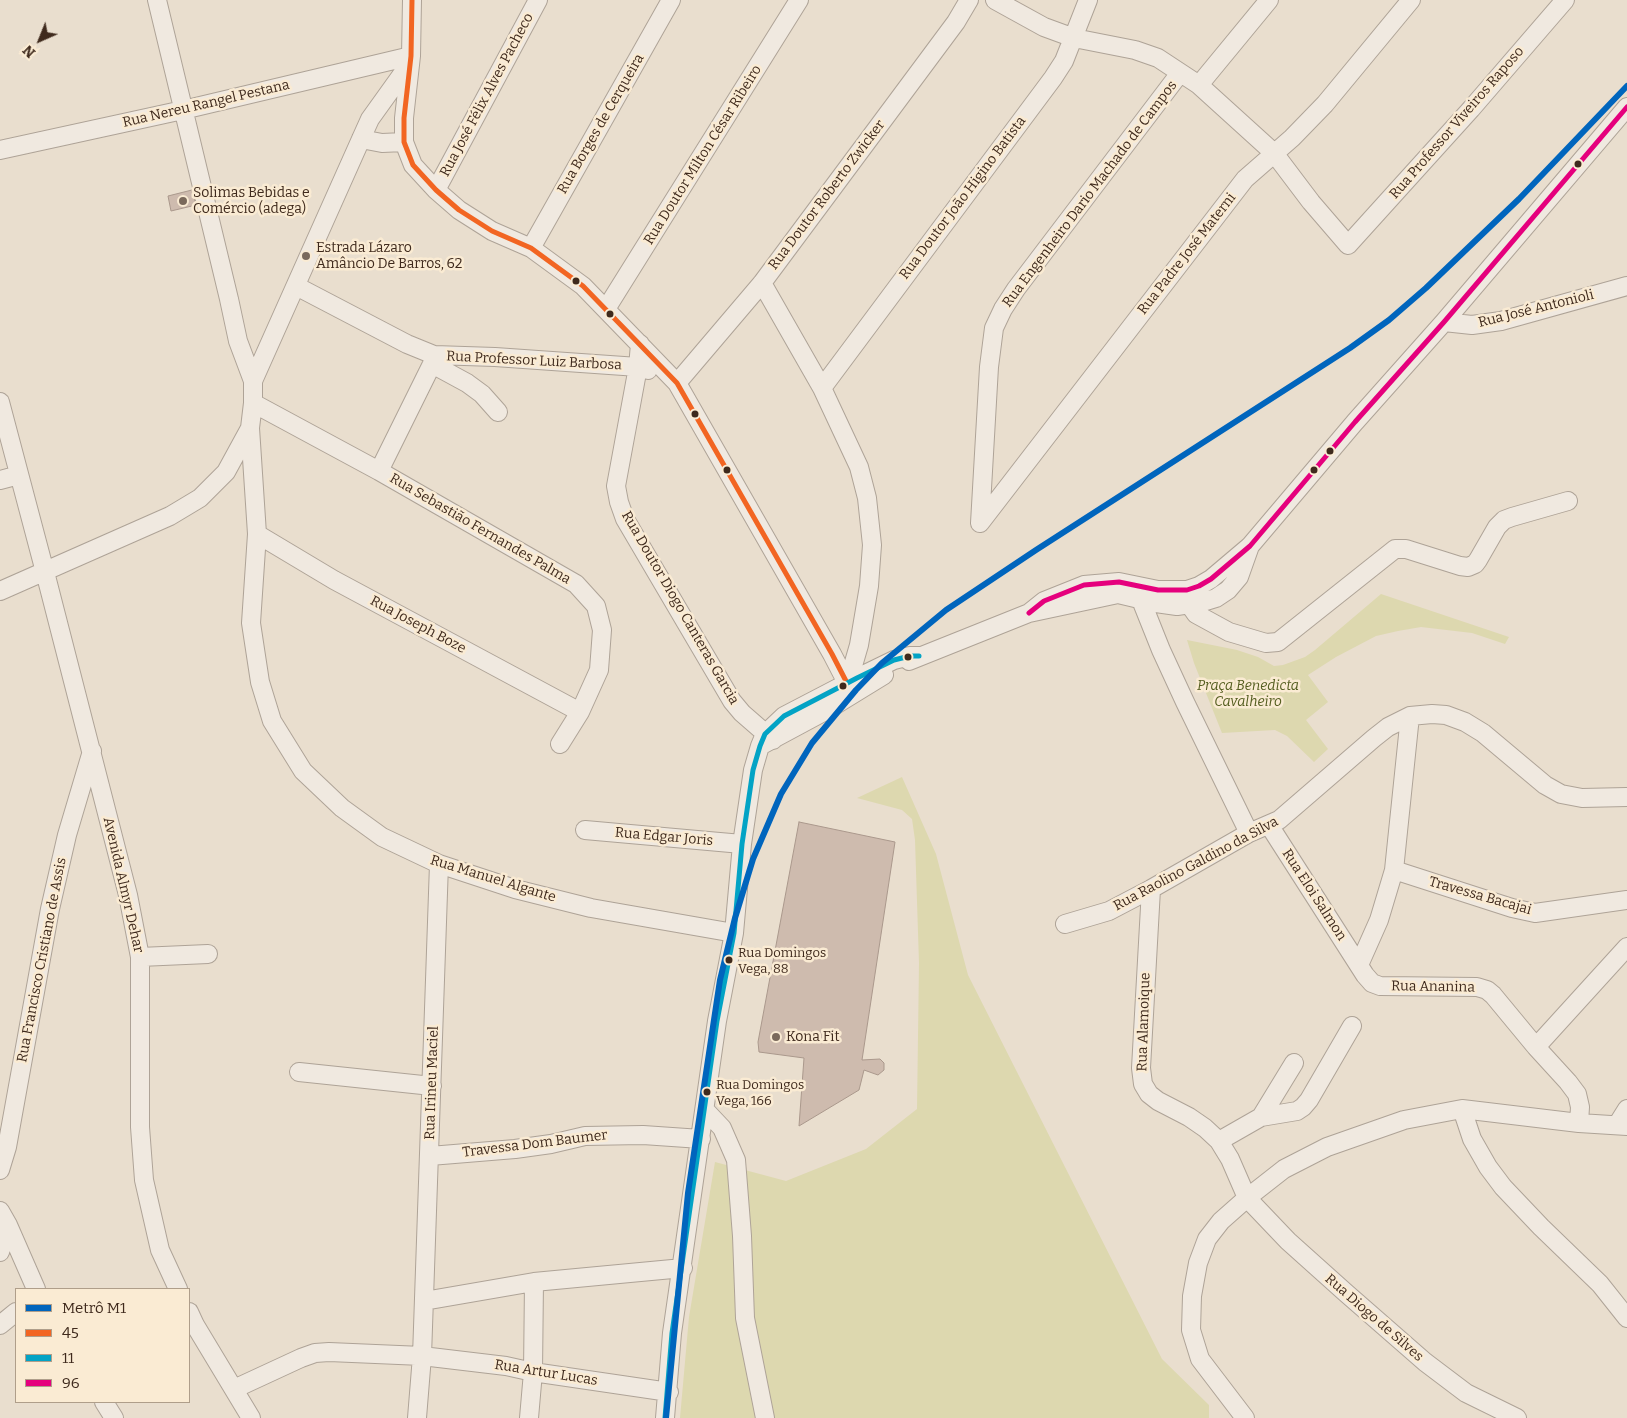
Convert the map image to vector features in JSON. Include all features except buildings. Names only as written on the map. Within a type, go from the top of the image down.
[{"type":"street","points":[[0,591],[170,516],[200,498],[226,472],[250,428],[253,381],[238,341],[157,0]]},
{"type":"street","points":[[412,0],[404,142],[413,165],[436,190],[459,210],[492,231],[531,248],[583,286],[680,388],[847,683]]},
{"type":"street","name":"Rua José Félix Alves Pacheco","points":[[436,190],[538,0]]},
{"type":"street","name":"Rua Borges de Cerqueira","points":[[531,248],[671,0]]},
{"type":"street","name":"Rua Doutor Milton César Ribeiro","points":[[606,309],[799,0]]},
{"type":"street","name":"Rua Doutor Roberto Zwicker","points":[[680,388],[762,283],[956,22],[969,0]]},
{"type":"street","points":[[995,0],[1044,27],[1074,38],[1135,50],[1158,58],[1198,86],[1274,153]]},
{"type":"street","name":"Rua Doutor João Higino Batista","points":[[822,388],[1053,78],[1064,61],[1088,0]]},
{"type":"street","name":"Rua Engenheiro Dario Machado de Campos","points":[[1198,86],[1268,0]]},
{"type":"street","name":"Rua Padre José Materni","points":[[980,523],[1245,178],[1292,138],[1325,104],[1411,0]]},
{"type":"street","name":"Rua Professor Viveiros Raposo","points":[[1274,153],[1311,202],[1348,245],[1471,109],[1565,0]]},
{"type":"street","points":[[253,381],[370,119],[410,60]]},
{"type":"street","name":"Rua Nereu Rangel Pestana","points":[[0,150],[410,60]]},
{"type":"street","name":"Rua Engenheiro Dario Machado de Campos","points":[[980,523],[994,328],[1016,289],[1180,73]]},
{"type":"street","points":[[1029,613],[1044,601],[1080,586],[1119,582],[1158,590],[1187,590],[1211,579],[1224,566],[1250,546],[1354,422],[1444,322],[1627,107]]},
{"type":"street","points":[[361,139],[382,143],[404,142]]},
{"type":"street","points":[[762,283],[822,388],[859,467],[867,498],[872,545],[869,586],[859,645],[846,691],[827,710]]},
{"type":"street","name":"Rua Professor Luiz Barbosa","points":[[296,286],[407,344],[433,360],[495,357],[638,367],[660,374],[680,388]]},
{"type":"street","name":"Rua José Antonioli","points":[[1444,322],[1472,326],[1501,321],[1627,286]]},
{"type":"street","name":"Rua Doutor Diogo Canteras Garcia","points":[[640,344],[638,367],[616,486],[618,502],[625,519],[732,701],[766,740]]},
{"type":"street","points":[[379,471],[433,360],[482,394],[498,412]]},
{"type":"street","name":"Avenida Almyr Dehar","points":[[0,402],[128,895],[140,957],[140,1127],[144,1180],[160,1250],[178,1288]]},
{"type":"street","name":"Rua Sebastião Fernandes Palma","points":[[253,404],[379,471],[576,584],[596,606],[602,630],[599,670],[580,712],[560,744]]},
{"type":"street","name":"Rua Manuel Algante","points":[[250,428],[257,534],[251,623],[260,682],[272,721],[303,771],[342,808],[382,837],[438,864],[515,889],[591,908],[734,933]]},
{"type":"street","points":[[0,480],[19,475]]},
{"type":"street","points":[[1189,604],[1196,614],[1229,632],[1266,643],[1278,642],[1395,549],[1406,549],[1468,567],[1475,564],[1497,527],[1504,520],[1568,502]]},
{"type":"street","name":"Rua Joseph Boze","points":[[257,534],[334,580],[580,712]]},
{"type":"street","points":[[766,740],[827,710],[920,656],[1029,613],[1118,594],[1177,606],[1216,598],[1228,590],[1239,577],[1250,546]]},
{"type":"street","points":[[1128,584],[1141,600],[1169,668],[1249,833]]},
{"type":"street","points":[[666,1418],[672,1333],[721,998],[734,933],[742,844],[753,770],[772,726],[784,716],[894,660],[910,656],[920,656]]},
{"type":"street","name":"Rua Raolino Galdino da Silva","points":[[1065,924],[1109,911],[1151,890],[1249,833],[1269,825],[1288,814],[1352,756],[1388,727],[1410,716],[1432,714],[1446,716],[1472,726],[1488,737],[1545,785],[1560,794],[1582,798],[1627,797]]},
{"type":"street","points":[[1359,965],[1379,920],[1394,870],[1410,716]]},
{"type":"street","name":"Rua Francisco Cristiano de Assis","points":[[0,1170],[7,1147],[50,909],[67,835],[92,751]]},
{"type":"street","name":"Rua Eloi Salmon","points":[[1269,825],[1359,965]]},
{"type":"street","name":"Rua Edgar Joris","points":[[585,830],[742,844]]},
{"type":"street","name":"Rua Irineu Maciel","points":[[417,1418],[422,1356],[430,1156],[438,864]]},
{"type":"street","name":"Travessa Bacajai","points":[[1394,870],[1512,908],[1535,913],[1627,900]]},
{"type":"street","name":"Rua Alamoique","points":[[1151,890],[1141,1068],[1142,1084],[1158,1101],[1206,1128],[1219,1141],[1230,1159],[1247,1198]]},
{"type":"street","points":[[1536,1047],[1627,947]]},
{"type":"street","points":[[140,957],[208,954]]},
{"type":"street","name":"Rua Ananina","points":[[1359,965],[1372,983],[1380,986],[1477,987],[1487,990],[1577,1094],[1580,1106],[1579,1124]]},
{"type":"street","points":[[1219,1141],[1261,1117],[1297,1111],[1303,1107],[1309,1100],[1352,1026]]},
{"type":"street","points":[[1261,1117],[1294,1062]]},
{"type":"street","points":[[300,1072],[432,1086]]},
{"type":"street","points":[[1462,1109],[1472,1139],[1502,1187],[1600,1284],[1627,1318]]},
{"type":"street","points":[[1243,1415],[1200,1359],[1192,1330],[1192,1296],[1198,1263],[1207,1239],[1221,1222],[1247,1198],[1284,1169],[1327,1147],[1404,1120],[1462,1109],[1579,1124],[1622,1125],[1627,1109]]},
{"type":"street","points":[[704,1110],[722,1128],[736,1160],[742,1236],[745,1318],[766,1418]]},
{"type":"street","name":"Travessa Dom Baumer","points":[[430,1156],[524,1148],[586,1136],[643,1135],[701,1139]]},
{"type":"street","name":"Rua Diogo de Silves","points":[[1247,1198],[1288,1242],[1425,1362],[1466,1393],[1517,1418]]},
{"type":"street","points":[[0,1252],[3,1219]]},
{"type":"street","points":[[3,1219],[36,1288]]},
{"type":"street","points":[[424,1301],[534,1282],[682,1268]]},
{"type":"street","points":[[529,1418],[534,1372],[534,1282]]},
{"type":"street","points":[[0,1325],[15,1313]]},
{"type":"street","points":[[190,1314],[251,1418]]},
{"type":"street","name":"Rua Artur Lucas","points":[[234,1389],[301,1358],[315,1353],[329,1352],[422,1356],[506,1366],[534,1372],[669,1392]]},
{"type":"street","points":[[105,1403],[114,1418]]},
{"type":"green space","name":"Praça Benedicta Cavalheiro","points":[[1381,594],[1509,637],[1505,644],[1472,633],[1421,627],[1376,636],[1336,657],[1308,675],[1328,702],[1306,720],[1328,749],[1314,762],[1287,736],[1275,730],[1222,733],[1194,663],[1187,640],[1237,650],[1258,657],[1274,666],[1283,665],[1305,657],[1315,650]]},
{"type":"green space","points":[[902,777],[936,854],[968,975],[1162,1359],[1209,1405],[1209,1418],[680,1418],[689,1317],[715,1162],[786,1181],[866,1149],[917,1109],[919,963],[915,840],[912,819],[902,810],[857,798]]},
{"type":"metro line","name":"M1","points":[[666,1418],[688,1193],[720,980],[735,918],[753,859],[781,794],[812,743],[856,690],[882,663],[946,610],[1350,348],[1389,320],[1426,288],[1519,199],[1627,86]]},
{"type":"transit line","name":"45","points":[[412,0],[411,56],[404,118],[404,142],[413,165],[436,190],[459,210],[492,231],[531,248],[583,286],[677,383],[847,683]]},
{"type":"transit line","name":"96","points":[[1029,613],[1044,601],[1084,585],[1119,582],[1158,590],[1187,590],[1211,579],[1250,546],[1627,107]]},
{"type":"transit line","name":"11","points":[[665,1418],[672,1333],[717,1021],[734,933],[742,844],[753,770],[760,746],[765,734],[784,716],[894,660],[919,656]]},
{"type":"place","name":"Solimas Bebidas e Comércio (adega)","points":[[183,201]]},
{"type":"place","name":"Estrada Lázaro Amâncio De Barros, 62","points":[[306,256]]},
{"type":"place","name":"Rua Domingos Vega, 88","points":[[729,960]]},
{"type":"place","name":"Kona Fit","points":[[776,1037]]},
{"type":"place","name":"Rua Domingos Vega, 166","points":[[707,1092]]}]
